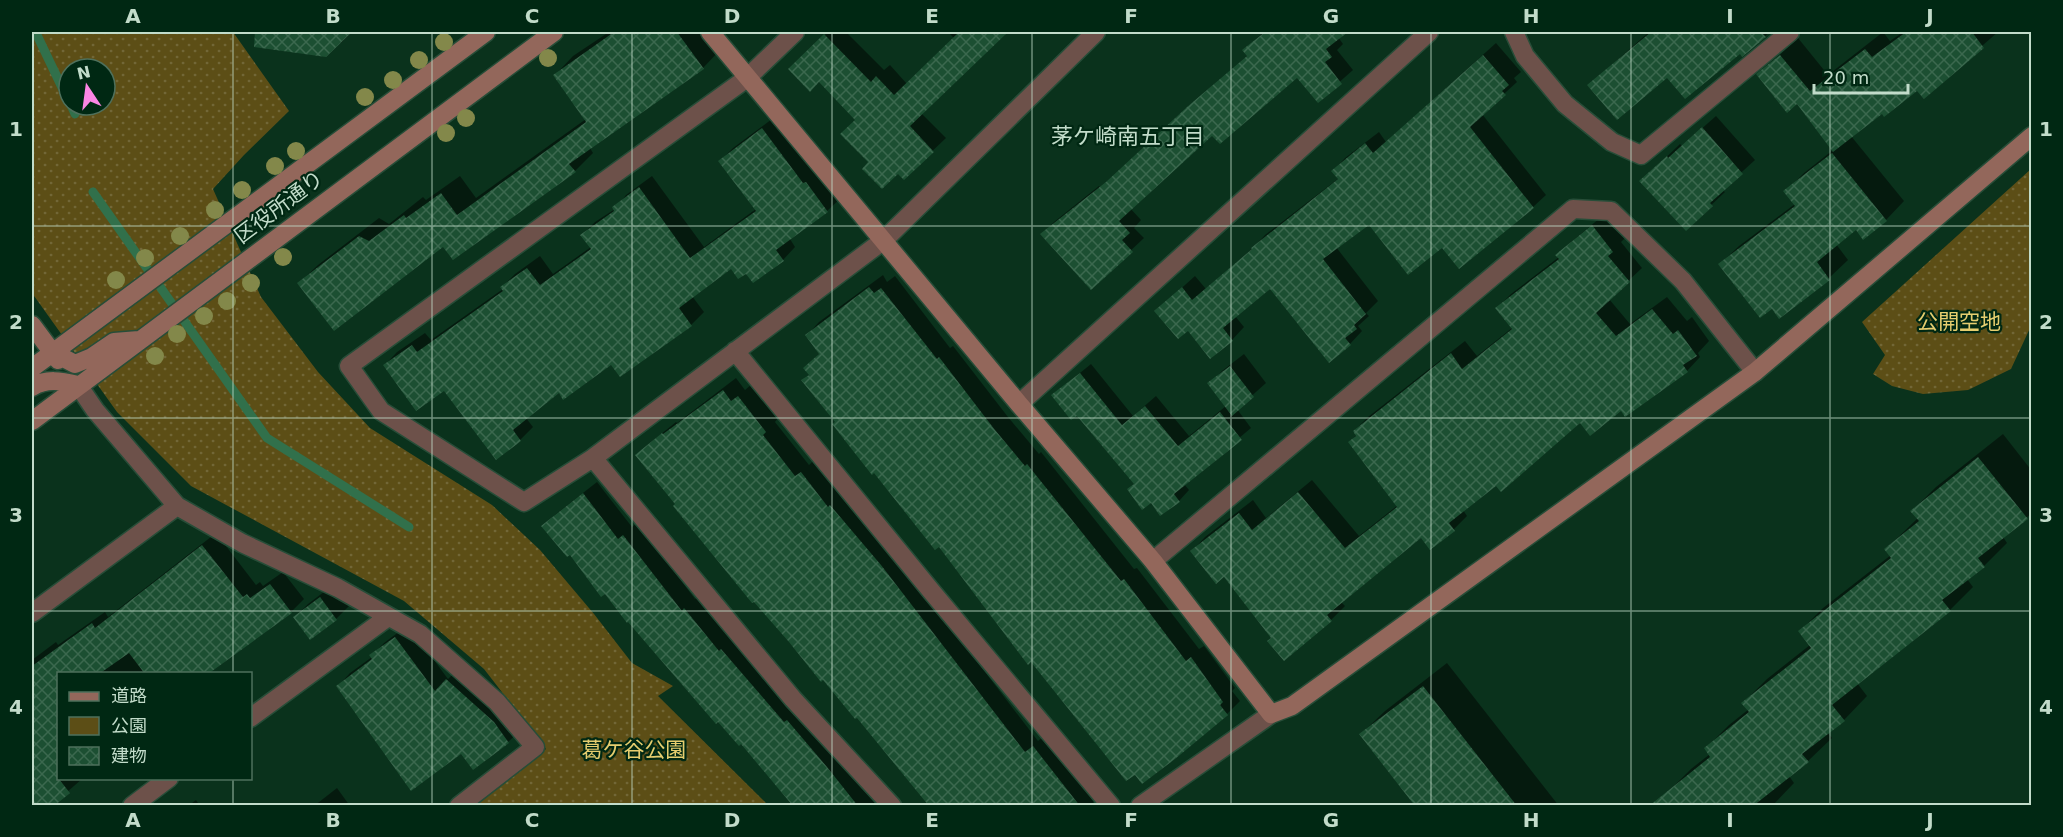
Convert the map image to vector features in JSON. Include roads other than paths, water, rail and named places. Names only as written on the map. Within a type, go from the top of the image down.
[{"type":"street","name":"区役所通り","points":[[32,368],[486,32]]},
{"type":"street","name":"区役所通り","points":[[32,421],[554,32]]},
{"type":"street","points":[[710,32],[1019,404],[1153,561],[1270,714]]},
{"type":"street","points":[[795,32],[747,78],[349,366],[381,411],[524,502],[593,458],[884,240],[1096,32]]},
{"type":"street","points":[[1019,404],[1429,32]]},
{"type":"street","points":[[1514,32],[1525,56],[1565,104],[1612,142],[1641,155],[1790,32]]},
{"type":"street","points":[[1140,806],[1270,714],[1292,706],[1755,372],[2031,136]]},
{"type":"street","points":[[1153,561],[1573,209],[1611,211],[1683,281],[1755,372]]},
{"type":"street","points":[[32,325],[95,411],[177,506],[242,543],[338,588],[420,634],[497,702],[535,747],[459,806]]},
{"type":"street","points":[[52,352],[75,364],[92,357],[114,342],[139,340]]},
{"type":"street","points":[[735,351],[1111,806]]},
{"type":"street","points":[[32,387],[39,383],[57,380],[78,385]]},
{"type":"street","points":[[593,458],[793,699],[892,806]]},
{"type":"street","points":[[32,613],[177,506]]},
{"type":"street","points":[[252,717],[388,617]]},
{"type":"street","points":[[132,806],[166,780]]},
{"type":"waterway","points":[[33,32],[36,33],[57,77]]},
{"type":"waterway","points":[[93,192],[267,438],[409,527]]},
{"type":"district","name":"茅ケ崎南五丁目","points":[[1128,136]]},
{"type":"park label","name":"公開空地","points":[[1959,322]]},
{"type":"park label","name":"葛ケ谷公園","points":[[634,750]]}]
